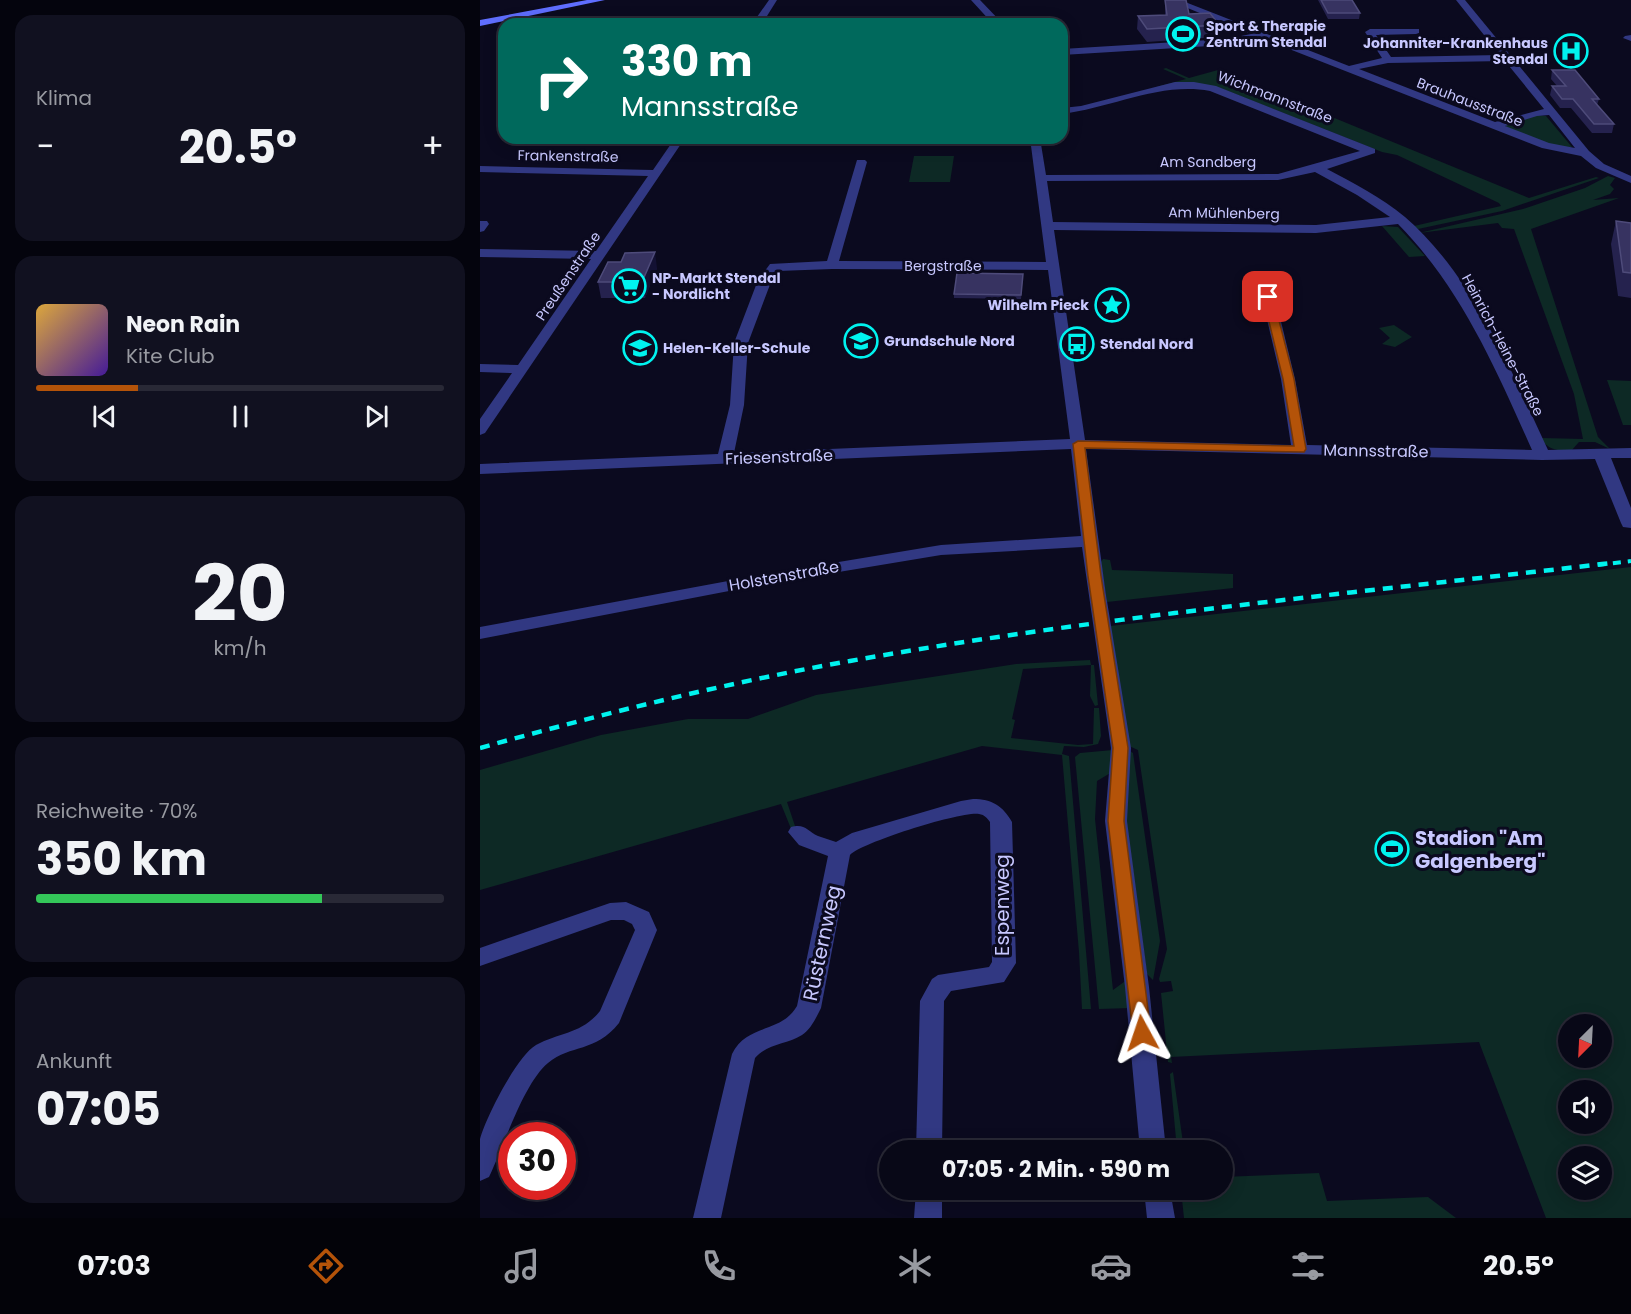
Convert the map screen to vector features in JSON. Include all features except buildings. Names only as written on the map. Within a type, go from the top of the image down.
[{"type":"main road","points":[[506,18],[601,0]]},
{"type":"main road","points":[[480,23],[498,20]]},
{"type":"street","points":[[761,18],[773,0]]},
{"type":"street","points":[[975,0],[992,18]]},
{"type":"street","name":"Brauhausstraße","points":[[1172,0],[1546,146],[1585,153]]},
{"type":"street","points":[[1460,0],[1585,153],[1600,166],[1631,180]]},
{"type":"street","points":[[1388,60],[1370,32],[1416,31]]},
{"type":"street","points":[[1068,52],[1226,42],[1261,35]]},
{"type":"street","points":[[1348,69],[1388,60],[1506,58]]},
{"type":"street","name":"Wichmannstraße","points":[[1068,110],[1085,109],[1173,86],[1197,85],[1212,88],[1371,151]]},
{"type":"street","points":[[1494,126],[1536,113],[1550,112]]},
{"type":"street","name":"Preußenstraße","points":[[480,430],[676,144]]},
{"type":"street","points":[[1036,144],[1121,748],[1116,821],[1137,987],[1152,1140]]},
{"type":"street","name":"Am Sandberg","points":[[1041,178],[1269,177],[1317,168],[1371,151]]},
{"type":"street","points":[[832,265],[861,162]]},
{"type":"street","name":"Heinrich-Heine-Straße","points":[[1317,168],[1372,199],[1400,220],[1426,246],[1459,290],[1499,364],[1542,455]]},
{"type":"street","name":"Frankenstraße","points":[[480,169],[656,172]]},
{"type":"street","name":"Am Mühlenberg","points":[[1047,226],[1316,229],[1400,220]]},
{"type":"street","points":[[480,253],[600,255]]},
{"type":"street","name":"Bergstraße","points":[[725,459],[736,405],[741,343],[769,272],[775,267],[832,265],[1054,267]]},
{"type":"street","points":[[1255,285],[1268,297],[1288,379],[1300,449]]},
{"type":"street","points":[[480,368],[523,369]]},
{"type":"street","name":"Mannsstraße","points":[[1078,444],[1542,455],[1631,453]]},
{"type":"street","name":"Friesenstraße","points":[[480,469],[1078,444]]},
{"type":"street","points":[[1601,454],[1629,523]]},
{"type":"street","name":"Holstenstraße","points":[[480,633],[755,581],[941,550],[1091,541]]},
{"type":"street","name":"Espenweg","points":[[840,852],[860,838],[961,808],[973,806],[987,808],[999,815],[1004,963],[996,975],[946,982],[940,986],[932,1001],[930,1140]]},
{"type":"street","points":[[799,832],[813,843],[840,852]]},
{"type":"street","name":"Rüsternweg","points":[[707,1218],[744,1054],[758,1040],[788,1032],[802,1023],[809,1008],[840,852]]},
{"type":"street","points":[[480,957],[610,912],[626,911],[641,918],[646,930],[610,1016],[594,1033],[547,1052],[528,1067],[480,1169]]},
{"type":"street","points":[[928,1218],[929,1200]]},
{"type":"street","points":[[1158,1200],[1161,1218]]},
{"type":"green space","points":[[1166,68],[1189,78],[1218,70],[1529,198],[1599,178],[1502,211],[1418,229],[1414,226],[1501,206],[1499,203],[1397,155],[1382,152],[1220,88],[1195,83],[1156,87],[1186,79],[1163,69]]},
{"type":"green space","points":[[1535,115],[1546,116],[1572,147],[1558,148],[1506,127],[1506,124]]},
{"type":"green space","points":[[914,156],[954,156],[950,182],[909,182]]},
{"type":"green space","points":[[1608,176],[1615,178],[1610,185],[1614,189],[1610,194],[1593,200],[1619,198],[1531,229],[1598,437],[1610,449],[1595,442],[1579,442],[1571,451],[1558,450],[1547,445],[1541,438],[1583,439],[1574,394],[1514,229],[1502,228],[1498,223],[1419,233],[1523,209],[1585,188]]},
{"type":"green space","points":[[1382,226],[1398,227],[1425,256],[1409,257]]},
{"type":"green space","points":[[1394,325],[1412,337],[1395,347],[1382,344],[1390,338],[1379,328]]},
{"type":"green space","points":[[1607,380],[1631,381],[1631,425],[1623,425]]},
{"type":"green space","points":[[1103,559],[1110,560],[1112,570],[1233,574],[1233,588],[1107,602],[1101,562]]},
{"type":"green space","name":"Stadion \"Am Galgenberg\"","points":[[1631,567],[1631,1218],[1546,1218],[1479,1042],[1171,1057],[1172,1063],[1168,1062],[1161,993],[1173,991],[1171,981],[1160,982],[1159,979],[1167,949],[1138,750],[1129,746],[1110,626]]},
{"type":"green space","points":[[1090,660],[1091,665],[1023,669],[1012,719],[1015,720],[1011,738],[1078,745],[1093,744],[1094,708],[1099,708],[1101,736],[1098,744],[1084,747],[1064,746],[1062,754],[1069,756],[1091,1009],[1082,1009],[1062,755],[982,746],[787,802],[796,829],[794,836],[781,804],[480,890],[480,770],[601,735],[688,719],[748,719],[816,695],[1016,664]]},
{"type":"green space","points":[[1091,665],[1094,665],[1098,705],[1095,706],[1090,696]]},
{"type":"green space","points":[[1113,750],[1112,772],[1097,781],[1095,819],[1113,990],[1128,979],[1131,1008],[1099,1009],[1075,757],[1080,753]]},
{"type":"green space","points":[[1130,751],[1133,753],[1160,941],[1153,980],[1147,974],[1126,819]]},
{"type":"green space","points":[[1173,1072],[1183,1140],[1176,1140],[1170,1074]]},
{"type":"green space","points":[[1319,1173],[1327,1201],[1428,1197],[1456,1218],[1184,1218],[1182,1200],[1233,1200],[1233,1177]]},
{"type":"railway","points":[[1598,565],[1631,561]]},
{"type":"railway","points":[[480,748],[710,689],[945,645],[1230,606],[1611,563]]},
{"type":"place","name":"Sport & Therapie Zentrum Stendal","points":[[1183,34]]},
{"type":"place","name":"Johanniter-Krankenhaus Stendal","points":[[1571,51]]},
{"type":"place","name":"NP-Markt Stendal - Nordlicht","points":[[629,286]]},
{"type":"place","name":"Wilhelm Pieck","points":[[1112,305]]},
{"type":"place","name":"Grundschule Nord","points":[[861,341]]},
{"type":"place","name":"Stendal Nord","points":[[1077,344]]},
{"type":"place","name":"Helen-Keller-Schule","points":[[640,348]]},
{"type":"place","name":"Stadion \"Am Galgenberg\"","points":[[1392,849]]},
{"type":"route","points":[[1142,1033],[1116,821],[1121,748],[1078,444],[1300,449],[1288,379],[1268,297]]}]
